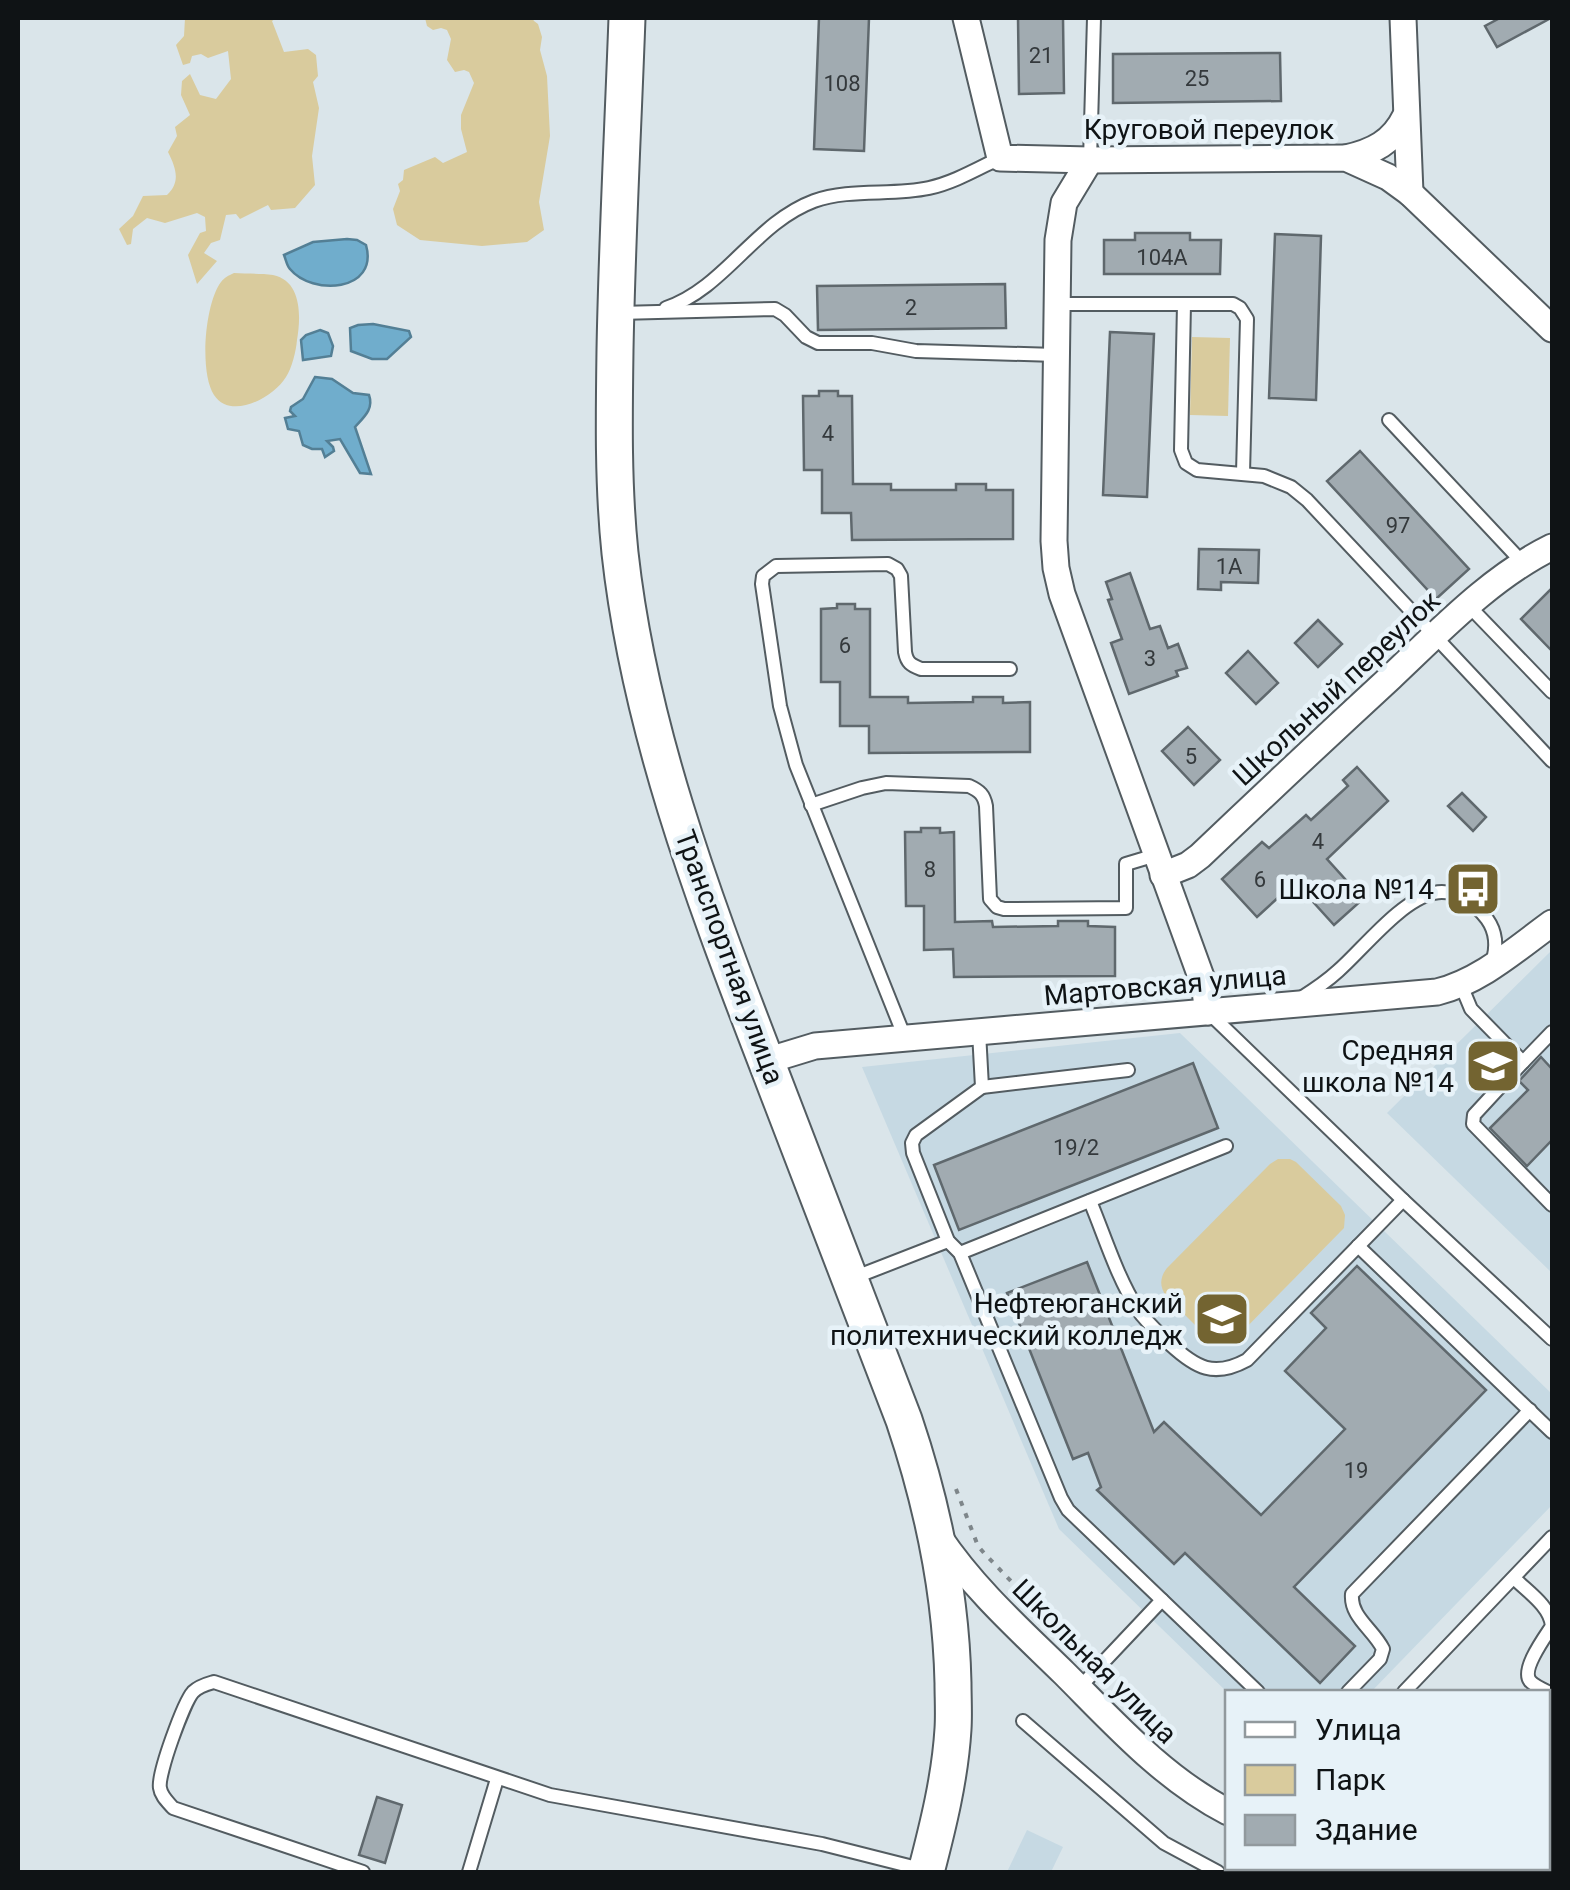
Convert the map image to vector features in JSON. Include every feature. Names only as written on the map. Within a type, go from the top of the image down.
[{"type":"street","name":"Транспортная улица","points":[[627,18],[614,446],[620,553],[630,624],[661,756],[720,937],[904,1420],[928,1495],[952,1646],[954,1726],[946,1787],[927,1871]]},
{"type":"street","points":[[966,18],[1000,158]]},
{"type":"street","points":[[1403,18],[1410,193]]},
{"type":"street","points":[[1346,158],[1380,146],[1399,130],[1405,117]]},
{"type":"street","name":"Круговой переулок","points":[[1000,158],[1346,158],[1388,177],[1410,193],[1552,329]]},
{"type":"street","points":[[1090,160],[1064,203],[1060,218],[1056,568],[1062,594],[1204,985],[1208,1012]]},
{"type":"street","name":"Школьный переулок","points":[[1159,865],[1188,865],[1200,856],[1468,606],[1522,562],[1552,547]]},
{"type":"street","name":"Мартовская улица","points":[[766,1061],[804,1048],[1437,992],[1461,985],[1552,923]]},
{"type":"street","name":"Школьная улица","points":[[937,1534],[973,1582],[1002,1612],[1087,1679],[1165,1772],[1225,1810]]},
{"type":"street","points":[[952,1646],[969,1616],[987,1610],[1002,1612]]},
{"type":"lane","points":[[1090,160],[1094,18]]},
{"type":"lane","points":[[656,312],[701,290],[764,230],[816,200],[932,188],[1000,158]]},
{"type":"lane","points":[[1057,304],[1232,304],[1240,308],[1247,319],[1243,474]]},
{"type":"lane","points":[[1184,304],[1181,450],[1186,463],[1197,470],[1278,480],[1307,500],[1552,761]]},
{"type":"lane","points":[[616,313],[775,309],[818,343],[872,343],[916,352],[1056,355]]},
{"type":"lane","points":[[1389,420],[1522,562]]},
{"type":"lane","points":[[905,1038],[796,764],[780,706],[762,576],[776,566],[888,564],[901,576],[905,652],[911,666],[1010,669]]},
{"type":"lane","points":[[1468,606],[1552,692]]},
{"type":"lane","points":[[811,805],[886,783],[969,786],[978,790],[986,806],[990,900],[1004,909],[1126,908],[1126,864],[1159,865]]},
{"type":"lane","points":[[1290,1004],[1336,973],[1403,910],[1434,893],[1459,896],[1489,921],[1496,938],[1490,967]]},
{"type":"lane","points":[[1461,985],[1472,1009],[1523,1062]]},
{"type":"lane","points":[[1208,1012],[1552,1340]]},
{"type":"lane","points":[[979,1032],[982,1087]]},
{"type":"lane","points":[[1552,1032],[1474,1115],[1478,1131],[1552,1205]]},
{"type":"lane","points":[[1128,1070],[982,1087],[916,1134],[913,1153],[948,1240],[960,1253],[1068,1510],[1256,1690]]},
{"type":"lane","points":[[960,1253],[1226,1146]]},
{"type":"lane","points":[[1090,1201],[1126,1288],[1146,1321],[1182,1355],[1196,1365],[1214,1370],[1232,1368],[1246,1360],[1403,1200]]},
{"type":"lane","points":[[850,1279],[948,1240]]},
{"type":"lane","points":[[1358,1246],[1552,1432]]},
{"type":"lane","points":[[1350,1690],[1380,1659],[1383,1649],[1356,1614],[1351,1605],[1352,1594],[1530,1410]]},
{"type":"lane","points":[[1406,1690],[1552,1538]]},
{"type":"lane","points":[[1514,1578],[1552,1620],[1527,1673],[1530,1681],[1545,1690]]},
{"type":"lane","points":[[1087,1679],[1162,1600]]},
{"type":"lane","points":[[363,1872],[173,1808],[164,1798],[160,1774],[185,1704],[193,1693],[214,1682],[550,1795],[822,1844],[927,1871]]},
{"type":"lane","points":[[1023,1721],[1164,1843],[1218,1872]]},
{"type":"lane","points":[[468,1872],[497,1779]]},
{"type":"path","points":[[957,1491],[978,1546],[1087,1679]]},
{"type":"shaded area","name":"Средняя школа №14","points":[[1552,950],[1552,1273],[1387,1113]]},
{"type":"shaded area","name":"Нефтеюганский политехнический колледж","points":[[1180,1033],[1552,1394],[1552,1505],[1373,1690],[1225,1690],[1059,1529],[862,1067]]},
{"type":"shaded area","points":[[1027,1830],[1063,1847],[1051,1872],[1007,1872]]},
{"type":"green space","points":[[185,18],[276,18],[272,21],[284,52],[308,49],[316,55],[318,76],[313,82],[319,108],[312,156],[315,185],[295,208],[271,210],[268,205],[240,219],[236,214],[226,215],[220,240],[211,243],[204,253],[217,261],[197,284],[188,255],[200,233],[206,231],[205,217],[197,213],[165,223],[147,218],[133,229],[131,244],[127,245],[119,229],[133,216],[143,196],[167,195],[174,185],[175,169],[168,152],[177,136],[175,127],[190,115],[181,95],[182,81],[190,74],[200,95],[216,99],[231,79],[228,51],[208,58],[201,54],[192,56],[190,63],[183,65],[176,45],[184,36]]},
{"type":"green space","points":[[425,18],[532,18],[538,24],[547,76],[550,136],[539,202],[544,230],[527,242],[482,246],[420,240],[397,225],[393,209],[404,170],[435,157],[443,163],[467,152],[461,115],[474,83],[469,72],[455,72],[447,60],[451,39],[447,30],[433,30]]},
{"type":"green space","points":[[234,273],[268,274],[283,279],[294,292],[299,311],[296,349],[286,377],[272,392],[241,406],[221,403],[214,395],[205,355],[215,292],[222,280]]},
{"type":"green space","points":[[1192,337],[1230,338],[1228,416],[1190,415]]},
{"type":"green space","points":[[1278,1159],[1296,1162],[1341,1206],[1344,1228],[1235,1339],[1215,1342],[1166,1296],[1161,1285],[1163,1275]]},
{"type":"water","points":[[347,239],[366,245],[367,261],[363,272],[341,285],[327,286],[300,278],[289,268],[284,255],[313,242]]},
{"type":"water","points":[[373,324],[409,331],[411,337],[387,359],[372,359],[351,351],[350,328]]},
{"type":"water","points":[[320,330],[328,333],[333,346],[331,356],[303,360],[301,340]]},
{"type":"water","points":[[315,377],[332,379],[353,393],[369,395],[369,409],[355,427],[371,474],[360,473],[340,439],[327,441],[334,451],[325,457],[322,449],[303,445],[299,431],[288,429],[285,418],[295,416],[291,407],[303,399]]},
{"type":"building","points":[[819,18],[869,18],[864,151],[814,149]]},
{"type":"building","points":[[1018,18],[1063,18],[1064,93],[1019,94]]},
{"type":"building","points":[[1500,18],[1551,18],[1497,47],[1485,26]]},
{"type":"building","points":[[1280,53],[1281,101],[1113,103],[1113,54]]},
{"type":"building","points":[[1135,233],[1190,233],[1190,240],[1221,240],[1220,274],[1104,274],[1104,240],[1135,240]]},
{"type":"building","points":[[1275,234],[1321,236],[1316,400],[1269,398]]},
{"type":"building","points":[[1005,284],[1006,328],[818,330],[817,286]]},
{"type":"building","points":[[1110,332],[1154,334],[1147,497],[1103,495]]},
{"type":"building","points":[[819,391],[852,396],[853,484],[891,484],[891,490],[956,490],[956,484],[986,484],[986,490],[1013,490],[1013,539],[852,540],[851,513],[822,513],[822,470],[804,470],[803,396],[819,396]]},
{"type":"building","points":[[1360,451],[1469,569],[1436,599],[1327,481]]},
{"type":"building","points":[[1199,549],[1259,550],[1258,583],[1221,582],[1221,590],[1198,589]]},
{"type":"building","points":[[1130,573],[1150,629],[1160,626],[1168,648],[1178,644],[1187,668],[1176,671],[1178,676],[1129,694],[1111,643],[1122,639],[1106,582]]},
{"type":"building","points":[[1552,588],[1552,651],[1521,619]]},
{"type":"building","points":[[837,604],[870,609],[870,697],[908,697],[908,703],[973,702],[973,697],[1003,697],[1003,703],[1030,702],[1030,752],[869,753],[869,726],[840,726],[840,682],[821,682],[821,609],[837,608]]},
{"type":"building","points":[[1318,620],[1342,644],[1318,667],[1295,643]]},
{"type":"building","points":[[1248,651],[1278,683],[1256,704],[1226,673]]},
{"type":"building","points":[[1188,727],[1220,760],[1194,785],[1162,751]]},
{"type":"building","points":[[1357,767],[1388,801],[1327,859],[1363,899],[1334,925],[1295,882],[1257,917],[1222,879],[1262,842],[1269,848],[1306,815],[1311,820],[1348,786],[1343,780]]},
{"type":"building","points":[[1462,793],[1486,817],[1473,831],[1448,806]]},
{"type":"building","points":[[921,828],[954,832],[955,922],[992,921],[993,927],[1058,926],[1058,921],[1088,921],[1088,926],[1115,927],[1115,976],[954,977],[953,949],[924,950],[924,906],[906,906],[905,832],[921,832]]},
{"type":"building","points":[[1541,1057],[1552,1069],[1552,1140],[1527,1166],[1490,1128],[1528,1090],[1519,1081]]},
{"type":"building","points":[[1193,1063],[1218,1128],[959,1230],[934,1165]]},
{"type":"building","points":[[1087,1262],[1154,1432],[1164,1422],[1261,1515],[1345,1429],[1285,1371],[1326,1328],[1311,1313],[1357,1266],[1486,1390],[1294,1587],[1355,1646],[1320,1683],[1185,1553],[1174,1564],[1097,1490],[1101,1487],[1088,1453],[1073,1459],[1007,1293]]},
{"type":"building","points":[[377,1797],[402,1805],[385,1863],[359,1855]]},
{"type":"place","name":"Школа №14","points":[[1473,889]]},
{"type":"place","name":"Средняя школа №14","points":[[1493,1066]]},
{"type":"place","name":"Нефтеюганский политехнический колледж","points":[[1222,1319]]}]
